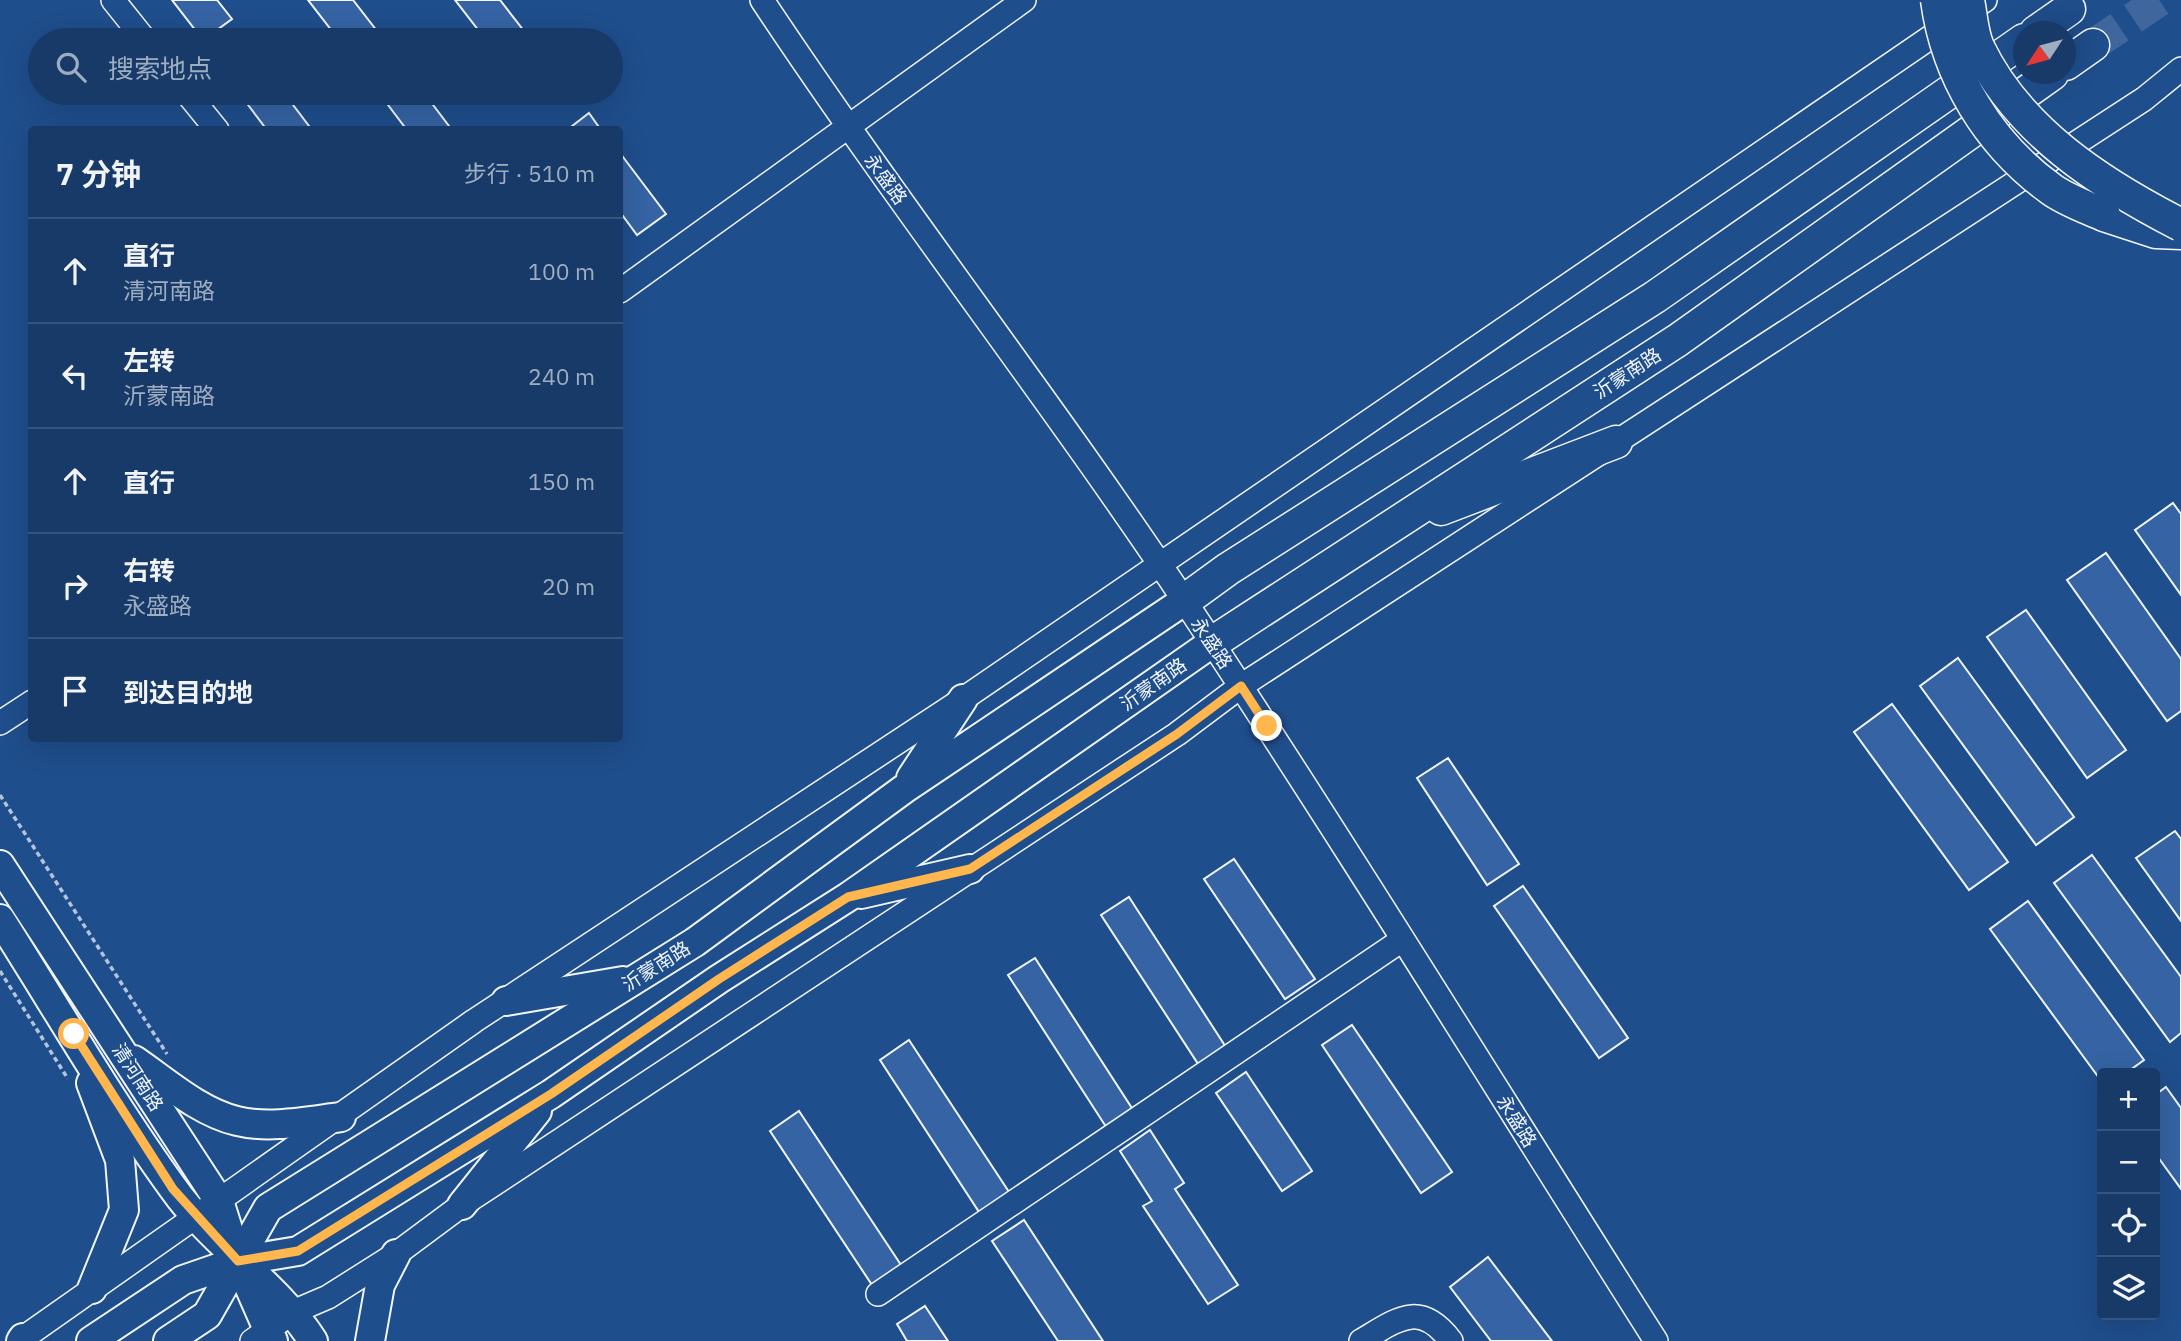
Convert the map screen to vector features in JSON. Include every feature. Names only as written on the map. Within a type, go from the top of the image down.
[{"type":"highway","points":[[1937,0],[1950,57],[1973,107],[2009,152],[2052,190],[2104,215],[2155,232],[2181,233]]},
{"type":"highway","points":[[1968,0],[1977,46],[2006,91],[2041,133],[2108,184],[2181,225]]},
{"type":"highway","points":[[2052,21],[2069,9]]},
{"type":"highway","points":[[2076,57],[2093,45]]},
{"type":"highway","name":"沂蒙南路","points":[[1184,601],[1228,569],[1655,297],[2013,48]]},
{"type":"highway","name":"沂蒙南路","points":[[1212,643],[1678,340],[2038,84]]},
{"type":"highway","points":[[1384,531],[1616,442]]},
{"type":"main road","name":"沂蒙南路","points":[[168,1341],[207,1315],[268,1208],[695,942],[904,789],[1184,601]]},
{"type":"main road","name":"沂蒙南路","points":[[91,1341],[183,1280],[238,1261],[298,1251],[551,1094],[719,979],[848,897],[1212,643]]},
{"type":"main road","points":[[904,789],[964,699]]},
{"type":"main road","name":"清河南路","points":[[0,865],[219,1200],[264,1338]]},
{"type":"main road","points":[[848,897],[970,869]]},
{"type":"main road","name":"清河南路","points":[[0,919],[173,1189],[238,1261],[293,1312],[313,1341]]},
{"type":"main road","points":[[506,1001],[636,979]]},
{"type":"main road","points":[[74,1034],[120,1160],[124,1210],[92,1289]]},
{"type":"main road","points":[[122,1052],[201,1105],[237,1121],[277,1124],[341,1117]]},
{"type":"main road","points":[[462,1205],[551,1094]]},
{"type":"main road","points":[[370,1341],[380,1285],[396,1254]]},
{"type":"street","points":[[113,0],[135,28]]},
{"type":"street","name":"永盛路","points":[[762,0],[849,128],[1159,564],[1241,686],[1656,1341]]},
{"type":"street","points":[[623,289],[1024,0]]},
{"type":"street","points":[[21,1340],[506,1001],[964,699],[1985,0]]},
{"type":"street","points":[[264,1338],[293,1312],[328,1297],[396,1254],[462,1205],[1177,734],[1241,686],[2144,99],[2181,69]]},
{"type":"street","points":[[197,105],[214,126]]},
{"type":"street","points":[[0,723],[28,705]]},
{"type":"street","points":[[878,1294],[1402,940]]},
{"type":"street","points":[[1361,1341],[1402,1317],[1427,1317],[1441,1328],[1451,1341]]},
{"type":"path","points":[[0,795],[171,1060]]},
{"type":"path","points":[[0,971],[69,1080]]},
{"type":"building","points":[[172,0],[217,0],[232,19],[220,28],[194,28]]},
{"type":"building","points":[[308,0],[353,0],[375,28],[330,28]]},
{"type":"building","points":[[455,0],[500,0],[522,28],[477,28]]},
{"type":"building","points":[[248,105],[293,105],[309,126],[264,126]]},
{"type":"building","points":[[388,105],[433,105],[449,126],[404,126]]},
{"type":"building","points":[[589,113],[598,126],[572,126]]},
{"type":"building","points":[[623,157],[666,214],[637,235],[623,216]]},
{"type":"building","points":[[2173,503],[2181,514],[2181,595],[2135,530]]},
{"type":"building","points":[[2106,553],[2181,659],[2181,711],[2167,721],[2067,580]]},
{"type":"building","points":[[2026,610],[2126,750],[2087,778],[1987,637]]},
{"type":"building","points":[[1958,658],[2074,817],[2036,845],[1920,686]]},
{"type":"building","points":[[1892,704],[2008,862],[1969,890],[1854,732]]},
{"type":"building","points":[[1448,758],[1519,864],[1487,885],[1417,778]]},
{"type":"building","points":[[2175,831],[2181,839],[2181,921],[2136,858]]},
{"type":"building","points":[[2092,855],[2181,977],[2181,1033],[2170,1042],[2054,883]]},
{"type":"building","points":[[1234,859],[1315,979],[1285,999],[1204,879]]},
{"type":"building","points":[[1523,886],[1628,1038],[1599,1058],[1494,906]]},
{"type":"building","points":[[1129,897],[1231,1055],[1204,1073],[1101,915]]},
{"type":"building","points":[[2028,901],[2144,1060],[2133,1068],[2097,1068],[2097,1075],[1990,929]]},
{"type":"building","points":[[1035,958],[1137,1116],[1110,1133],[1008,975]]},
{"type":"building","points":[[1352,1025],[1452,1172],[1421,1193],[1322,1045]]},
{"type":"building","points":[[909,1040],[1011,1195],[981,1215],[880,1060]]},
{"type":"building","points":[[1246,1072],[1312,1171],[1282,1191],[1216,1093]]},
{"type":"building","points":[[2166,1087],[2181,1108],[2181,1189],[2160,1160],[2160,1091]]},
{"type":"building","points":[[799,1111],[903,1268],[874,1288],[770,1131]]},
{"type":"building","points":[[1150,1130],[1184,1183],[1175,1189],[1238,1285],[1208,1304],[1143,1206],[1152,1201],[1120,1151]]},
{"type":"building","points":[[1024,1220],[1103,1341],[1058,1341],[992,1241]]},
{"type":"building","points":[[1488,1257],[1552,1341],[1491,1341],[1450,1287]]},
{"type":"building","points":[[925,1306],[948,1341],[907,1341],[897,1324]]},
{"type":"tunnel","points":[[2093,45],[2160,0]]},
{"type":"route","points":[[74,1034],[173,1189],[238,1261],[298,1251],[551,1094],[719,979],[848,897],[970,869],[1177,734],[1241,686],[1267,726]]}]
